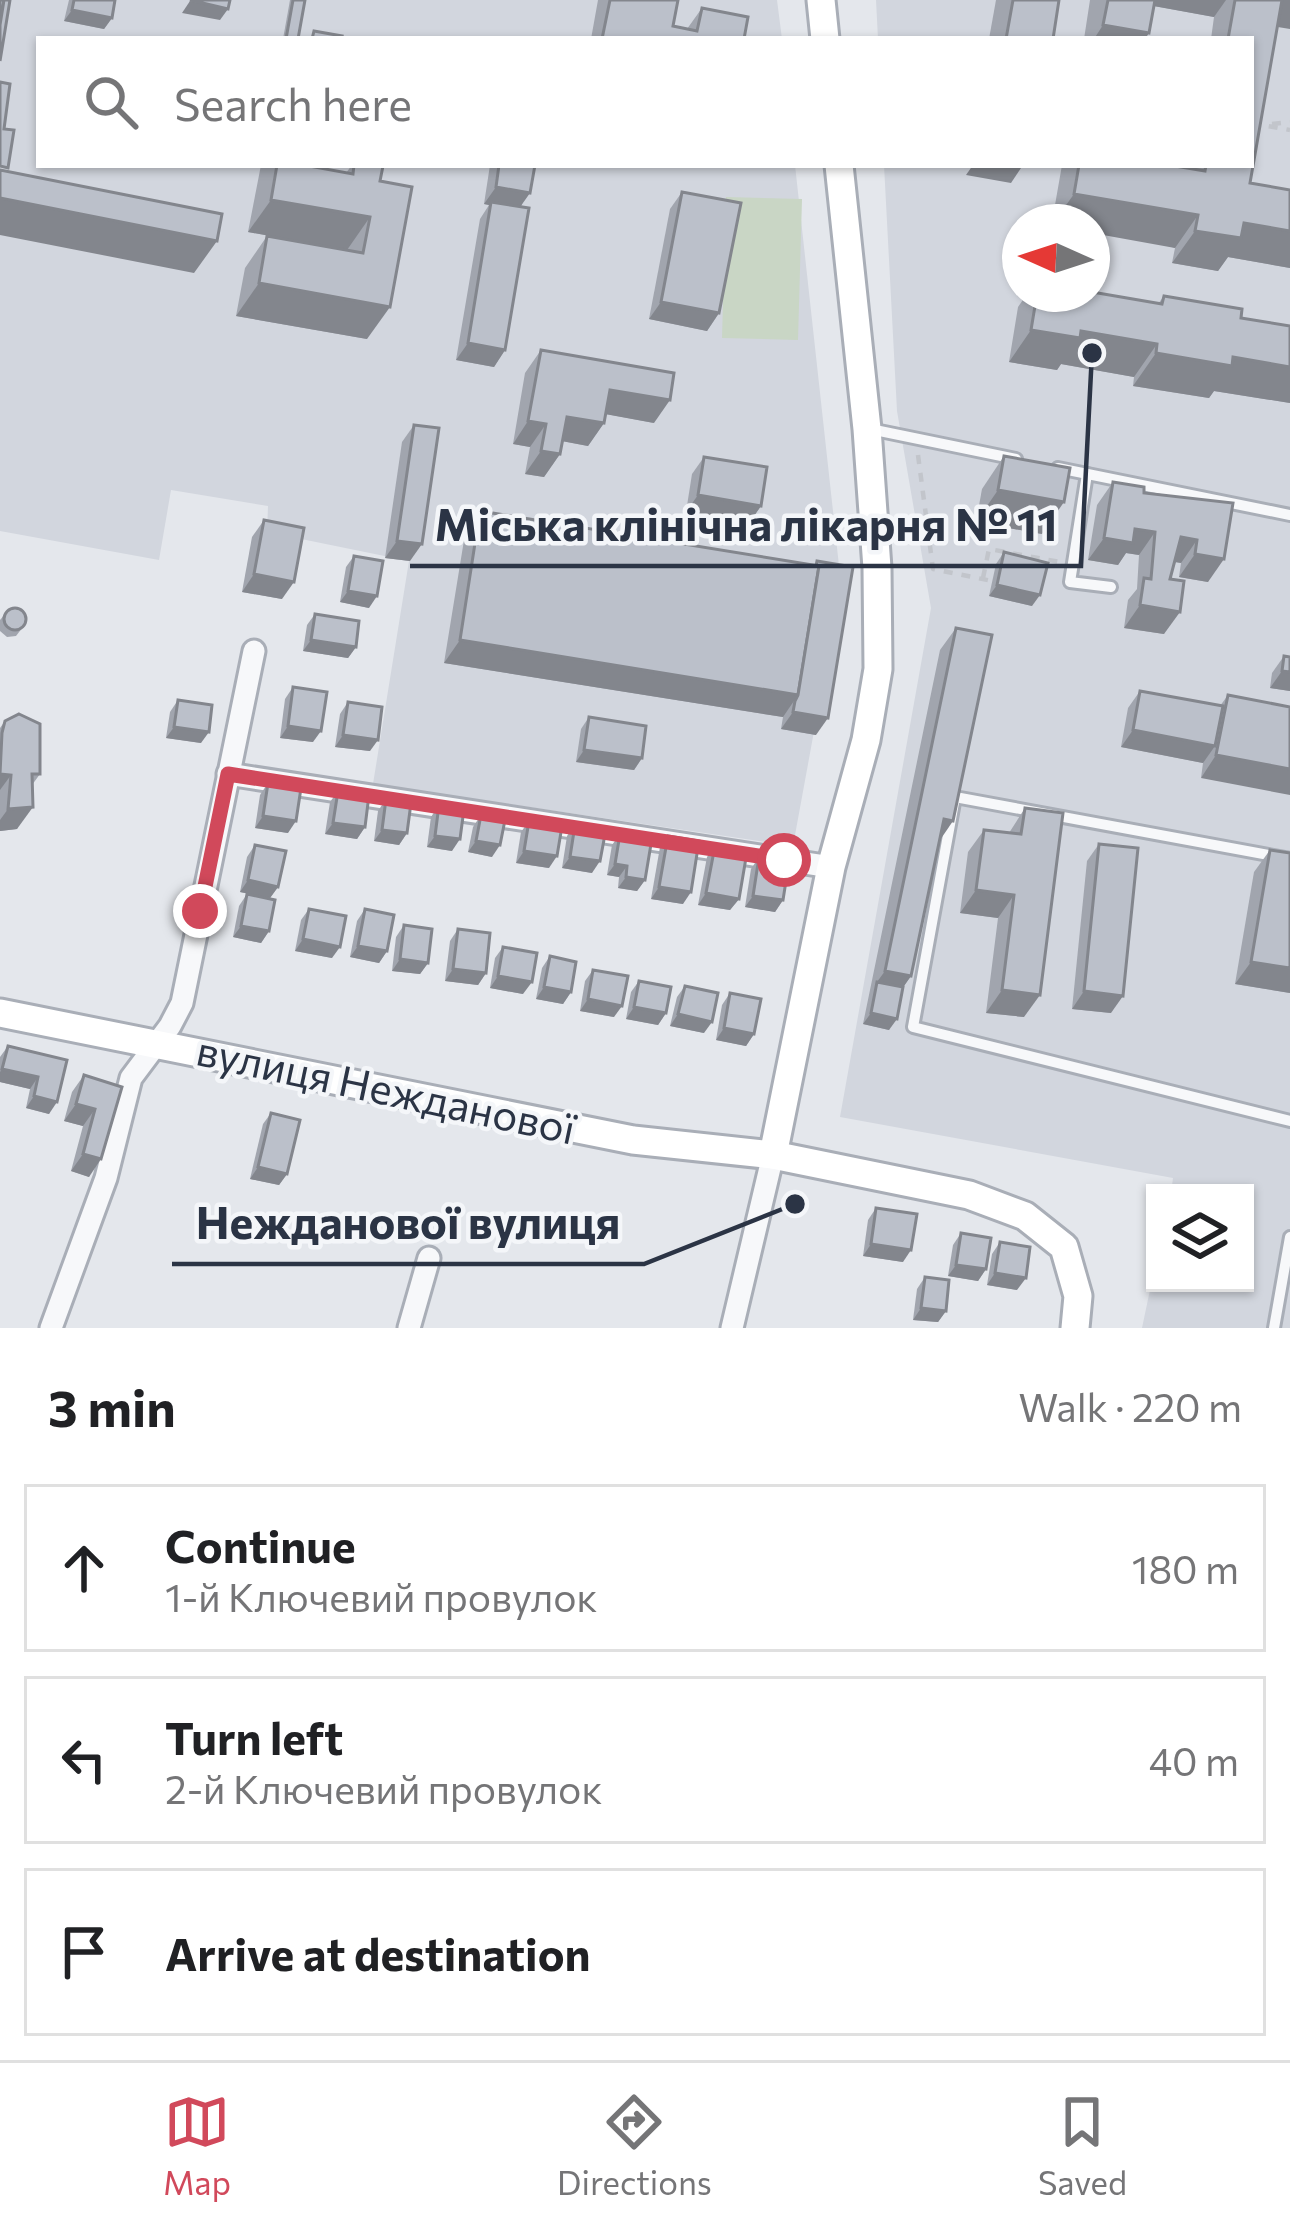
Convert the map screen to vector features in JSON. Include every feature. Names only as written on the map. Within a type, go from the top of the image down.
[{"type":"street","points":[[821,0],[825,36]]},
{"type":"street","points":[[732,1328],[773,1155],[831,867],[866,740],[878,669],[878,587],[867,429],[838,168]]},
{"type":"street","points":[[51,1328],[106,1178],[131,1078],[182,1003],[254,651]]},
{"type":"street","points":[[228,774],[831,867]]},
{"type":"street","name":"вулиця Нежданової","points":[[0,1013],[633,1140],[773,1155],[943,1188],[1025,1216],[1064,1247],[1078,1295],[1076,1328]]},
{"type":"street","points":[[410,1328],[429,1258]]},
{"type":"lane","points":[[867,429],[1290,515]]},
{"type":"lane","points":[[1087,474],[1070,582],[1111,587]]},
{"type":"lane","points":[[1290,860],[955,797],[913,1027],[1290,1121]]},
{"type":"lane","points":[[1274,1328],[1290,1237]]},
{"type":"path","points":[[1254,123],[1290,126]]},
{"type":"path","points":[[916,439],[933,569],[992,581]]},
{"type":"path","points":[[983,578],[988,549],[1063,562]]},
{"type":"shaded area","points":[[0,0],[777,0],[782,36],[36,36],[36,168],[795,168],[841,584],[793,846],[373,784],[409,561],[267,532],[268,506],[171,490],[159,560],[0,531]]},
{"type":"shaded area","points":[[876,0],[1290,0],[1290,1328],[1142,1328],[1150,1292],[1254,1292],[1254,1184],[1172,1184],[1173,1178],[840,1117],[931,608],[897,411],[884,168],[1254,168],[1254,36],[878,36]]},
{"type":"green space","points":[[726,197],[802,199],[798,340],[722,338]]},
{"type":"building","points":[[4,0],[10,0],[0,61],[0,25]]},
{"type":"building","points":[[74,0],[115,0],[112,18],[72,10]]},
{"type":"building","points":[[190,0],[230,0],[228,9]]},
{"type":"building","points":[[293,0],[305,0],[299,36],[287,36]]},
{"type":"building","points":[[610,0],[678,0],[673,26],[697,31],[702,8],[748,17],[745,36],[603,36]]},
{"type":"building","points":[[1013,0],[1059,0],[1053,36],[1007,36]]},
{"type":"building","points":[[1108,0],[1155,0],[1149,33],[1103,25]]},
{"type":"building","points":[[1235,0],[1282,0],[1254,160],[1254,36],[1229,36]]},
{"type":"building","points":[[0,82],[10,84],[4,129],[14,130],[8,168],[0,166]]},
{"type":"building","points":[[276,168],[353,174],[354,168],[383,168],[380,181],[412,187],[390,307],[259,283],[267,236],[363,253],[370,217],[271,200]]},
{"type":"building","points":[[499,168],[534,168],[530,193],[496,187]]},
{"type":"building","points":[[1078,168],[1253,168],[1250,183],[1290,190],[1290,231],[1244,223],[1241,238],[1195,231],[1198,215],[1074,194]]},
{"type":"building","points":[[0,170],[222,214],[217,241],[0,198]]},
{"type":"building","points":[[682,192],[741,203],[719,313],[661,302]]},
{"type":"building","points":[[491,202],[529,208],[505,350],[468,343]]},
{"type":"building","points":[[1110,295],[1162,304],[1164,296],[1242,309],[1241,318],[1290,326],[1290,367],[1233,357],[1232,366],[1156,353],[1157,344],[1081,331],[1080,338],[1031,330],[1034,312],[1110,312]]},
{"type":"building","points":[[541,350],[674,373],[670,400],[610,390],[604,423],[567,417],[560,454],[541,451],[546,424],[528,421]]},
{"type":"building","points":[[414,425],[439,428],[422,544],[397,541]]},
{"type":"building","points":[[1004,456],[1070,468],[1064,502],[998,490]]},
{"type":"building","points":[[704,457],[767,467],[761,506],[698,495]]},
{"type":"building","points":[[1113,482],[1144,487],[1144,493],[1233,503],[1224,559],[1195,554],[1197,540],[1181,537],[1170,579],[1184,581],[1180,612],[1140,605],[1144,578],[1151,579],[1155,532],[1135,529],[1133,543],[1104,538]]},
{"type":"building","points":[[480,511],[819,566],[798,695],[460,640]]},
{"type":"building","points":[[264,520],[304,528],[294,582],[254,574]]},
{"type":"building","points":[[1004,552],[1048,563],[1040,595],[997,585]]},
{"type":"building","points":[[354,556],[383,561],[377,596],[348,591]]},
{"type":"building","points":[[817,561],[853,567],[828,718],[793,712]]},
{"type":"building","points":[[15,608],[26,619],[15,630],[4,619]]},
{"type":"building","points":[[315,614],[359,621],[356,647],[311,640]]},
{"type":"building","points":[[956,628],[992,635],[953,821],[944,819],[911,976],[885,971]]},
{"type":"building","points":[[1284,656],[1290,657],[1290,672],[1282,671]]},
{"type":"building","points":[[293,687],[327,692],[321,731],[288,726]]},
{"type":"building","points":[[1140,691],[1223,706],[1215,746],[1133,730]]},
{"type":"building","points":[[1228,695],[1290,707],[1290,769],[1216,755]]},
{"type":"building","points":[[178,700],[212,705],[209,732],[174,727]]},
{"type":"building","points":[[348,702],[382,707],[378,740],[343,735]]},
{"type":"building","points":[[19,714],[40,724],[40,774],[32,774],[33,807],[8,809],[11,775],[0,774],[2,733],[5,721]]},
{"type":"building","points":[[589,717],[646,726],[642,758],[584,750]]},
{"type":"building","points":[[268,783],[301,788],[296,821],[263,816]]},
{"type":"building","points":[[338,791],[369,795],[365,827],[333,823]]},
{"type":"building","points":[[386,799],[411,803],[407,833],[382,830]]},
{"type":"building","points":[[439,805],[464,809],[460,839],[435,836]]},
{"type":"building","points":[[1025,808],[1063,813],[1040,995],[1002,990],[1014,895],[976,890],[984,830],[1021,834]]},
{"type":"building","points":[[481,815],[505,820],[500,845],[476,841]]},
{"type":"building","points":[[529,821],[562,826],[557,856],[524,851]]},
{"type":"building","points":[[575,825],[606,829],[600,861],[570,857]]},
{"type":"building","points":[[620,834],[652,838],[645,880],[626,877],[627,866],[615,864]]},
{"type":"building","points":[[668,836],[699,841],[691,892],[659,887]]},
{"type":"building","points":[[1099,844],[1138,848],[1123,996],[1084,991]]},
{"type":"building","points":[[255,845],[286,851],[278,887],[248,880]]},
{"type":"building","points":[[715,846],[747,852],[739,899],[706,893]]},
{"type":"building","points":[[1270,850],[1290,853],[1290,968],[1251,962]]},
{"type":"building","points":[[759,857],[789,862],[783,900],[753,896]]},
{"type":"building","points":[[247,894],[275,900],[269,931],[241,926]]},
{"type":"building","points":[[309,909],[346,916],[340,947],[303,939]]},
{"type":"building","points":[[365,909],[394,915],[387,951],[358,946]]},
{"type":"building","points":[[404,925],[432,929],[428,963],[400,959]]},
{"type":"building","points":[[458,929],[490,933],[486,973],[453,969]]},
{"type":"building","points":[[503,947],[537,953],[532,982],[498,976]]},
{"type":"building","points":[[550,956],[576,962],[571,992],[544,987]]},
{"type":"building","points":[[593,970],[628,976],[622,1006],[588,999]]},
{"type":"building","points":[[639,981],[671,987],[666,1013],[634,1007]]},
{"type":"building","points":[[877,982],[903,987],[897,1019],[871,1013]]},
{"type":"building","points":[[685,986],[718,993],[712,1022],[678,1014]]},
{"type":"building","points":[[730,993],[761,999],[754,1034],[724,1028]]},
{"type":"building","points":[[8,1046],[67,1060],[57,1102],[34,1096],[38,1077],[2,1069]]},
{"type":"building","points":[[84,1075],[122,1087],[101,1159],[83,1154],[95,1109],[76,1104]]},
{"type":"building","points":[[271,1113],[300,1120],[287,1174],[258,1167]]},
{"type":"building","points":[[876,1208],[917,1214],[911,1250],[871,1244]]},
{"type":"building","points":[[961,1233],[991,1238],[986,1269],[956,1265]]},
{"type":"building","points":[[1000,1242],[1030,1247],[1026,1278],[995,1273]]},
{"type":"building","points":[[925,1277],[949,1280],[946,1311],[921,1308]]},
{"type":"place","name":"Міська клінічна лікарня № 11","points":[[1092,353]]},
{"type":"place","name":"Нежданової вулиця","points":[[795,1204]]},
{"type":"route","points":[[200,911],[228,774],[784,860]]}]
